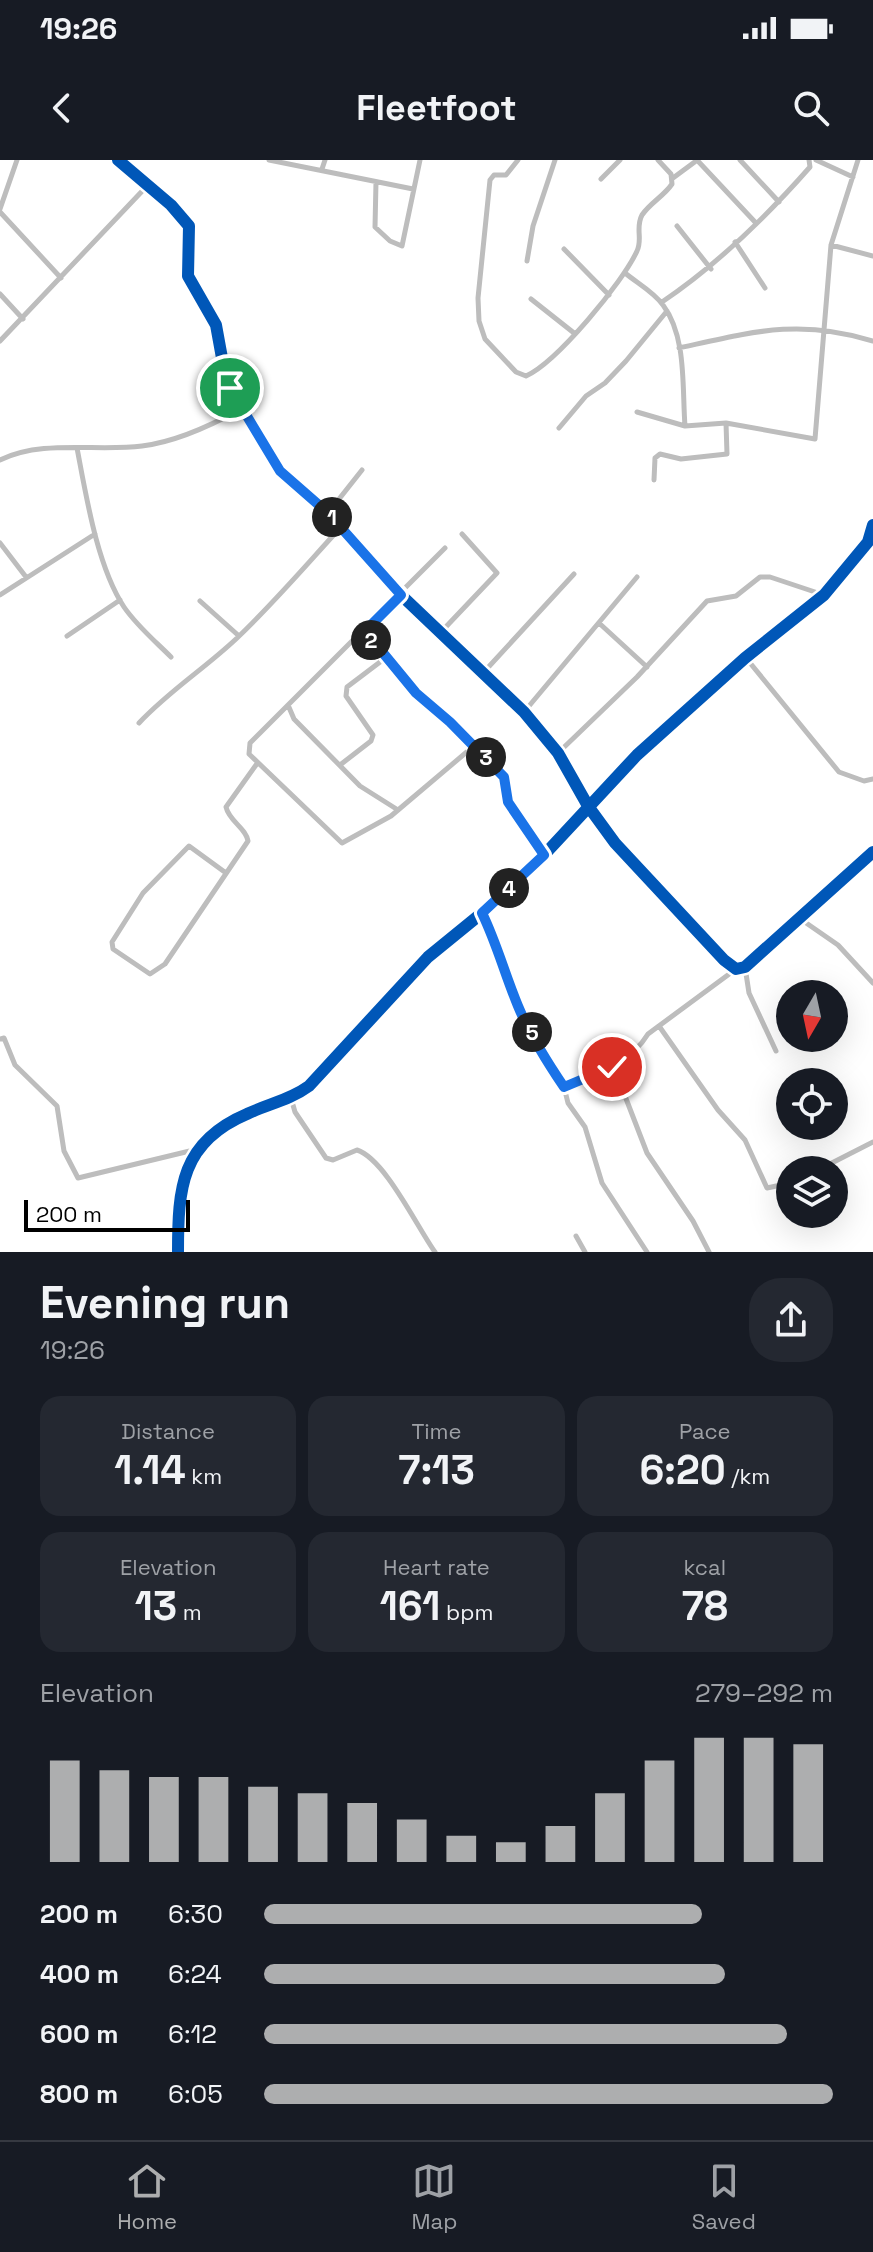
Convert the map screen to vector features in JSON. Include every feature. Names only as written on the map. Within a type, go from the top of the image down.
[{"type":"street","points":[[17,160],[0,211],[61,278]]},
{"type":"street","points":[[118,160],[171,205],[189,226],[188,276],[216,325],[224,369],[241,409],[280,471],[328,513],[401,595],[524,712],[558,753],[588,806],[615,843],[736,969]]},
{"type":"street","points":[[269,160],[271,163],[322,169],[413,189]]},
{"type":"street","points":[[322,169],[325,160]]},
{"type":"street","points":[[376,182],[375,227],[390,241],[402,246],[420,160]]},
{"type":"street","points":[[518,160],[506,175],[494,175],[490,180],[478,298],[481,331],[516,372],[526,376],[574,333],[609,295],[640,246],[637,230],[640,220],[669,189],[673,178],[697,160],[755,222]]},
{"type":"street","points":[[527,261],[533,226],[555,160]]},
{"type":"street","points":[[601,179],[620,160]]},
{"type":"street","points":[[658,160],[673,178]]},
{"type":"street","points":[[740,160],[779,202]]},
{"type":"street","points":[[662,302],[711,269],[735,241],[779,202],[810,167],[809,160]]},
{"type":"street","points":[[816,160],[853,177]]},
{"type":"street","points":[[637,412],[685,426],[726,423],[815,439],[831,245],[858,160]]},
{"type":"street","points":[[0,341],[147,186]]},
{"type":"street","points":[[677,226],[711,269]]},
{"type":"street","points":[[735,241],[765,288]]},
{"type":"street","points":[[831,245],[873,256]]},
{"type":"street","points":[[564,249],[609,295]]},
{"type":"street","points":[[625,273],[662,302],[667,311],[679,348],[685,426]]},
{"type":"street","points":[[0,294],[23,319]]},
{"type":"street","points":[[531,299],[574,333]]},
{"type":"street","points":[[559,428],[586,396],[626,361],[667,311]]},
{"type":"street","points":[[679,348],[787,327],[822,329],[873,341]]},
{"type":"street","points":[[0,460],[29,451],[142,446],[216,423],[241,409]]},
{"type":"street","points":[[654,480],[655,458],[660,454],[681,459],[727,454],[726,423]]},
{"type":"street","points":[[77,448],[95,534],[120,600],[139,625],[171,657]]},
{"type":"street","points":[[328,513],[362,470]]},
{"type":"street","points":[[178,1252],[180,1190],[187,1167],[199,1149],[230,1122],[291,1098],[324,1072],[428,957],[482,913],[544,855],[637,755],[745,658],[824,595],[868,542],[873,525]]},
{"type":"street","points":[[139,723],[171,689],[205,667],[239,636],[341,527]]},
{"type":"street","points":[[0,595],[95,534]]},
{"type":"street","points":[[441,632],[497,573],[462,534]]},
{"type":"street","points":[[0,543],[26,578]]},
{"type":"street","points":[[445,548],[250,743],[249,754],[256,765],[342,843],[398,810],[475,745]]},
{"type":"street","points":[[483,673],[574,574]]},
{"type":"street","points":[[524,712],[637,577]]},
{"type":"street","points":[[558,753],[647,667],[702,605],[736,596],[760,577],[782,578],[824,595]]},
{"type":"street","points":[[67,636],[120,600]]},
{"type":"street","points":[[200,601],[239,636]]},
{"type":"street","points":[[599,623],[647,667]]},
{"type":"street","points":[[365,631],[416,693],[475,745],[504,777],[508,802],[544,855]]},
{"type":"street","points":[[340,765],[371,741],[373,735],[346,696],[346,689],[388,656]]},
{"type":"street","points":[[745,658],[839,772],[864,781],[873,779]]},
{"type":"street","points":[[288,705],[294,719],[369,793],[398,810]]},
{"type":"street","points":[[226,873],[189,846],[143,893],[112,942],[113,949],[150,974],[159,971],[226,873],[248,838],[228,816],[226,807],[256,765]]},
{"type":"street","points":[[564,1087],[612,1067],[659,1026],[736,969],[745,967],[873,852]]},
{"type":"street","points":[[482,913],[497,943],[519,1009],[564,1087],[568,1103],[585,1127],[602,1183],[647,1252]]},
{"type":"street","points":[[799,917],[838,945],[873,983]]},
{"type":"street","points":[[745,967],[753,1007],[774,1040],[776,1051]]},
{"type":"street","points":[[659,1026],[718,1110],[745,1140],[767,1188],[776,1186]]},
{"type":"street","points":[[0,1039],[4,1038],[18,1070],[57,1106],[64,1151],[78,1178],[186,1149],[199,1149]]},
{"type":"street","points":[[625,1096],[647,1153],[688,1212],[709,1252]]},
{"type":"street","points":[[291,1098],[295,1112],[326,1158],[333,1160],[357,1150],[365,1153],[396,1192],[435,1252]]},
{"type":"street","points":[[846,1156],[873,1142]]},
{"type":"street","points":[[576,1236],[585,1252]]},
{"type":"cycle path","points":[[118,160],[171,205],[189,226],[188,276],[216,325],[224,369],[234,396],[280,471],[328,513],[401,595],[524,712],[558,753],[588,806],[615,843],[724,960],[736,969],[745,967],[873,852]]},
{"type":"cycle path","points":[[178,1252],[182,1188],[196,1153],[208,1138],[225,1125],[309,1086],[428,957],[482,913],[544,855],[637,755],[745,658],[824,595],[868,542],[873,525]]},
{"type":"route","points":[[230,388],[280,471],[328,513],[401,595],[365,631],[372,642],[384,650],[416,693],[475,745],[504,777],[508,785],[508,802],[544,855],[482,913],[497,943],[519,1009],[541,1053],[564,1087],[612,1067]]}]
